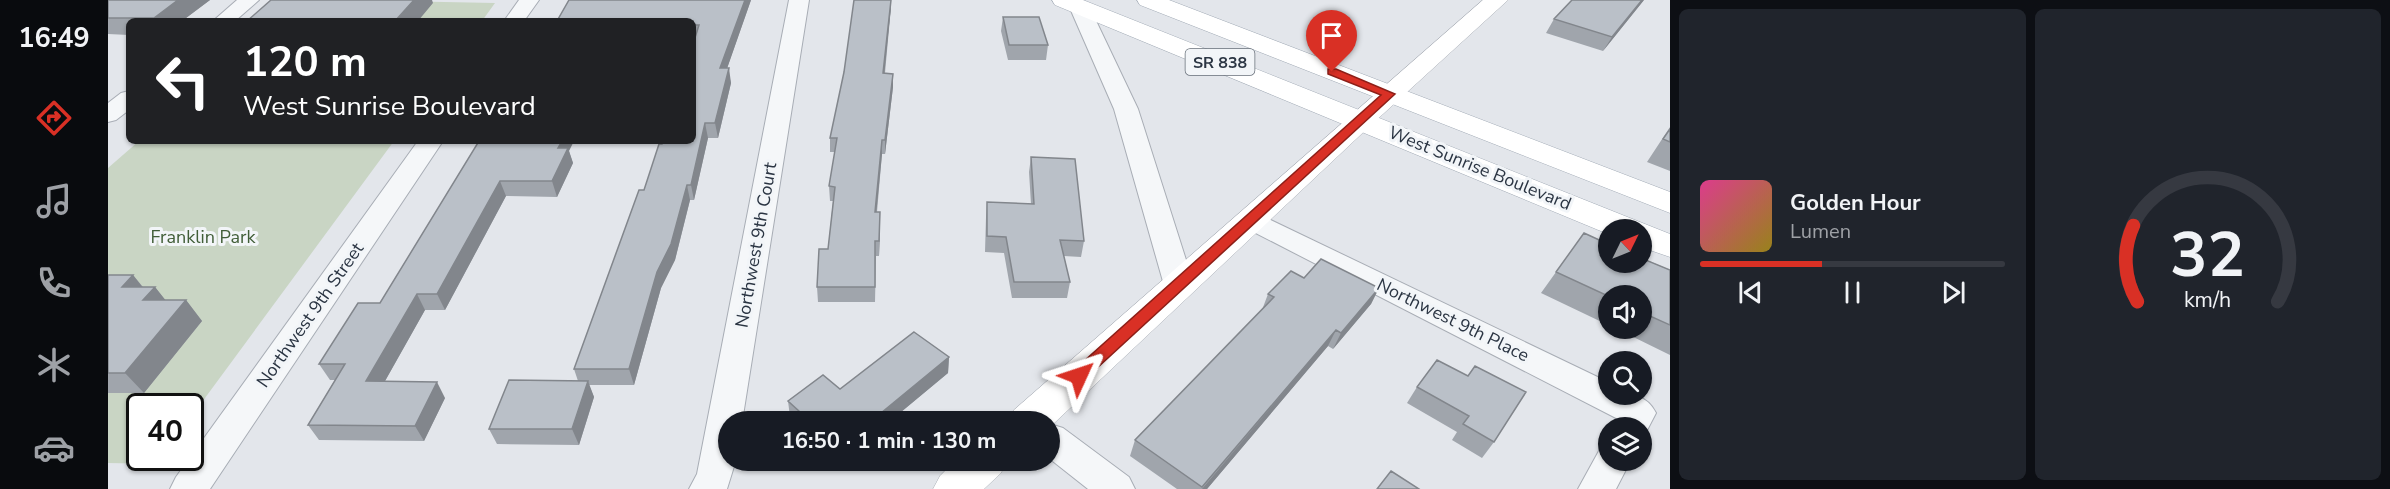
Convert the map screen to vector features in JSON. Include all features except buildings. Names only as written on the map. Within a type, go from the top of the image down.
[{"type":"main road","name":"West Sunrise Boulevard","points":[[1148,0],[1670,203]]},
{"type":"main road","points":[[1040,411],[1361,119],[1497,0]]},
{"type":"main road","name":"West Sunrise Boulevard","points":[[1071,3],[1602,219]]},
{"type":"main road","points":[[1652,239],[1670,246]]},
{"type":"main road","points":[[955,489],[974,471]]},
{"type":"street","points":[[227,18],[249,0]]},
{"type":"street","points":[[516,18],[529,0]]},
{"type":"street","name":"Northwest 9th Court","points":[[716,484],[799,0]]},
{"type":"street","points":[[1071,3],[1126,109],[1179,285]]},
{"type":"street","points":[[108,115],[126,100]]},
{"type":"street","name":"Northwest 9th Street","points":[[189,489],[429,144]]},
{"type":"street","name":"Northwest 9th Place","points":[[1252,220],[1639,413],[1637,417]]},
{"type":"street","points":[[1060,447],[1116,489]]},
{"type":"street","points":[[1597,489],[1607,471]]},
{"type":"green space","points":[[342,0],[495,3],[484,18],[285,18]]},
{"type":"green space","name":"Franklin Park","points":[[136,144],[392,144],[204,399],[204,393],[126,393],[126,463],[108,463],[108,168]]},
{"type":"route","points":[[1079,376],[1389,94],[1332,72]]}]
